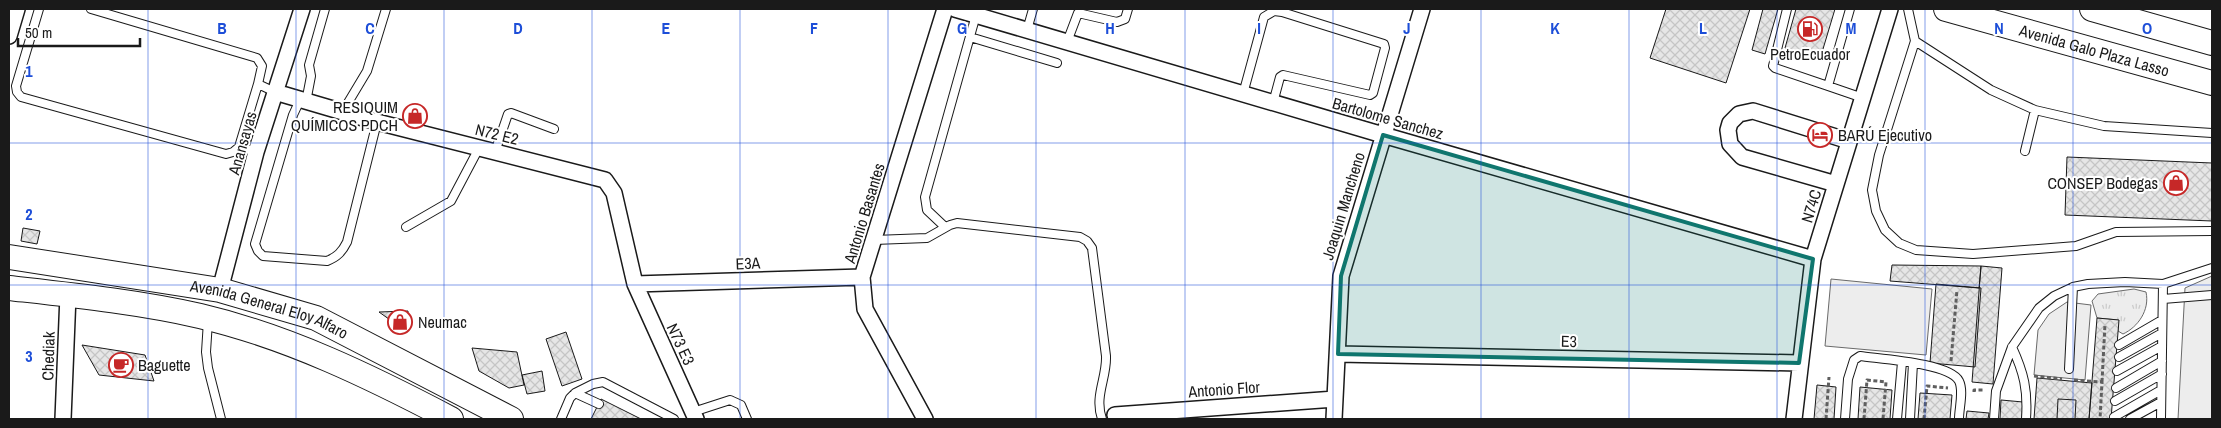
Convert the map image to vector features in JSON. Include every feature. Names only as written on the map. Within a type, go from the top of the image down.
[{"type":"main road","name":"Avenida Galo Plaza Lasso","points":[[1946,9],[2212,83]]},
{"type":"main road","points":[[2092,9],[2212,43]]},
{"type":"main road","name":"Avenida General Eloy Alfaro","points":[[9,257],[220,290],[316,318],[511,419]]},
{"type":"main road","name":"Avenida General Eloy Alfaro","points":[[9,288],[68,295],[208,319],[317,353],[451,419]]},
{"type":"street","points":[[9,36],[17,9]]},
{"type":"street","name":"Anansayas","points":[[220,290],[256,152],[302,9]]},
{"type":"street","name":"Antonio Basantes","points":[[925,419],[865,309],[862,277],[945,9]]},
{"type":"street","name":"Bartolome Sanchez","points":[[955,9],[1383,136],[1812,259]]},
{"type":"street","name":"Joaquin Mancheno","points":[[1334,419],[1341,276],[1422,9]]},
{"type":"street","name":"N74C","points":[[1794,419],[1812,259],[1890,9]]},
{"type":"street","name":"N72 E2","points":[[275,92],[377,122],[605,180],[614,193],[635,284]]},
{"type":"street","points":[[1836,184],[1742,157],[1730,144],[1728,130],[1730,123],[1739,114],[1753,111],[1849,141]]},
{"type":"street","name":"E3A","points":[[635,284],[862,277]]},
{"type":"street","name":"N73 E3","points":[[635,284],[695,416]]},
{"type":"street","name":"Chediak","points":[[63,419],[68,295]]},
{"type":"street","name":"E3","points":[[1338,354],[1799,363]]},
{"type":"street","name":"Antonio Flor","points":[[1108,417],[1335,399]]},
{"type":"lane","points":[[39,9],[16,86],[17,92],[21,97],[226,154],[233,152],[239,147],[262,66],[257,58],[91,9]]},
{"type":"lane","points":[[325,9],[308,64],[311,76],[303,101],[293,115],[254,244],[263,256],[327,261],[336,258],[347,242],[377,122]]},
{"type":"lane","points":[[343,112],[367,71],[386,9]]},
{"type":"lane","points":[[1027,30],[1033,9]]},
{"type":"lane","points":[[1067,42],[1079,11],[1116,22],[1125,19],[1128,9]]},
{"type":"lane","points":[[1787,9],[1773,66],[1863,98]]},
{"type":"lane","points":[[1828,86],[1850,9]]},
{"type":"lane","points":[[1908,9],[1915,42],[1879,155],[1872,190],[1876,211],[1885,230],[1899,243],[1916,250],[1973,254],[2076,246],[2116,232],[2212,231]]},
{"type":"lane","points":[[1243,94],[1264,17],[1274,11],[1294,15],[1384,44],[1386,48],[1373,93],[1370,95],[1367,96],[1283,75],[1280,77],[1273,103]]},
{"type":"lane","points":[[945,228],[926,210],[925,197],[976,15]]},
{"type":"lane","points":[[970,37],[1056,63]]},
{"type":"lane","points":[[1915,42],[1992,90],[2034,110],[2104,126],[2212,133]]},
{"type":"lane","points":[[258,84],[275,92]]},
{"type":"lane","points":[[2025,151],[2034,110]]},
{"type":"lane","points":[[495,152],[508,114],[511,113],[554,129]]},
{"type":"lane","points":[[239,147],[256,152]]},
{"type":"lane","points":[[406,227],[451,201],[479,148]]},
{"type":"lane","points":[[874,240],[927,238],[957,223],[1080,237],[1087,240],[1092,248],[1107,370],[1098,395],[1099,411],[1108,417]]},
{"type":"lane","points":[[1994,419],[1996,391],[2012,347],[2039,308],[2054,296],[2073,287],[2088,284],[2124,282],[2163,284],[2212,268]]},
{"type":"lane","points":[[2159,418],[2162,374],[2163,284]]},
{"type":"lane","points":[[2069,370],[2073,287]]},
{"type":"lane","points":[[2163,299],[2212,295]]},
{"type":"lane","points":[[208,319],[206,352],[208,368],[221,419]]},
{"type":"lane","points":[[2119,345],[2162,320]]},
{"type":"lane","points":[[2119,357],[2162,333]]},
{"type":"lane","points":[[2117,372],[2162,346]]},
{"type":"lane","points":[[2012,347],[2023,370],[2026,383],[2026,419]]},
{"type":"lane","points":[[1845,419],[1848,379],[1854,360],[1860,356],[1914,363],[1950,371],[1959,381],[1961,389],[1958,419]]},
{"type":"lane","points":[[2116,388],[2162,361]]},
{"type":"lane","points":[[1897,419],[1902,362]]},
{"type":"lane","points":[[1910,419],[1914,363]]},
{"type":"lane","points":[[2115,401],[2162,374]]},
{"type":"lane","points":[[561,419],[570,398],[575,393],[603,382],[674,419]]},
{"type":"lane","points":[[2114,417],[2161,390]]},
{"type":"lane","points":[[575,393],[599,404]]},
{"type":"lane","points":[[695,416],[730,400],[741,405],[747,419]]},
{"type":"lane","points":[[2130,419],[2161,402]]},
{"type":"path","points":[[1950,368],[1957,290]]},
{"type":"path","points":[[2100,419],[2106,324]]},
{"type":"path","points":[[2033,384],[2034,376],[2063,379]]},
{"type":"path","points":[[1826,419],[1830,377]]},
{"type":"path","points":[[1924,419],[1927,386],[1948,388],[1949,378]]},
{"type":"path","points":[[1864,419],[1867,380],[1886,382],[1883,419]]},
{"type":"path","points":[[2073,380],[2102,382]]},
{"type":"path","points":[[1974,390],[1987,390]]},
{"type":"highlighted area","points":[[1383,135],[1813,259],[1799,363],[1338,354],[1341,276]]},
{"type":"shaded area","points":[[2212,276],[2212,419],[2178,419],[2185,288]]},
{"type":"shaded area","points":[[1831,279],[1932,289],[1926,355],[1825,346]]},
{"type":"shaded area","points":[[2067,302],[2091,305],[2085,380],[2034,375],[2038,330],[2049,314]]},
{"type":"green space","points":[[2134,289],[2146,292],[2147,299],[2142,317],[2128,331],[2123,334],[2118,331],[2118,320],[2097,318],[2092,301],[2098,294]]},
{"type":"building","points":[[1666,9],[1750,9],[1726,83],[1650,58]]},
{"type":"building","points":[[1763,9],[1778,9],[1765,54],[1752,50]]},
{"type":"building","name":"PetroEcuador","points":[[1796,9],[1835,9],[1820,59],[1785,48]]},
{"type":"building","points":[[2067,157],[2212,163],[2212,221],[2065,215]]},
{"type":"building","points":[[23,228],[40,231],[37,244],[21,241]]},
{"type":"building","points":[[1892,265],[1981,266],[1979,288],[1890,281]]},
{"type":"building","points":[[1981,266],[2002,268],[1993,384],[1972,382]]},
{"type":"building","points":[[1936,284],[1981,288],[1975,367],[1930,363]]},
{"type":"building","name":"Neumac","points":[[408,311],[407,332],[379,312]]},
{"type":"building","points":[[2097,318],[2119,320],[2111,419],[2089,419]]},
{"type":"building","points":[[566,332],[582,379],[562,386],[546,339]]},
{"type":"building","name":"Baguette","points":[[82,345],[145,355],[154,381],[99,375]]},
{"type":"building","points":[[472,348],[517,352],[524,385],[509,388],[479,371]]},
{"type":"building","points":[[542,371],[545,391],[527,394],[522,375]]},
{"type":"building","points":[[2037,378],[2092,383],[2089,419],[2034,419]]},
{"type":"building","points":[[1817,385],[1836,387],[1834,419],[1814,419]]},
{"type":"building","points":[[1860,387],[1892,390],[1890,419],[1858,419]]},
{"type":"building","points":[[1920,393],[1952,395],[1950,419],[1918,419]]},
{"type":"building","points":[[601,399],[641,419],[591,419]]},
{"type":"building","points":[[2058,399],[2076,400],[2075,419],[2057,419]]},
{"type":"building","points":[[2001,400],[2023,402],[2022,419],[2000,419]]},
{"type":"building","points":[[1967,411],[1989,413],[1988,419],[1966,419]]},
{"type":"place","name":"PetroEcuador","points":[[1810,29]]},
{"type":"place","name":"RESIQUIM QUÍMICOS PDCH","points":[[415,116]]},
{"type":"place","name":"BARÚ Ejecutivo","points":[[1820,135]]},
{"type":"place","name":"CONSEP Bodegas","points":[[2176,183]]},
{"type":"place","name":"Neumac","points":[[400,322]]},
{"type":"place","name":"Baguette","points":[[121,365]]}]
